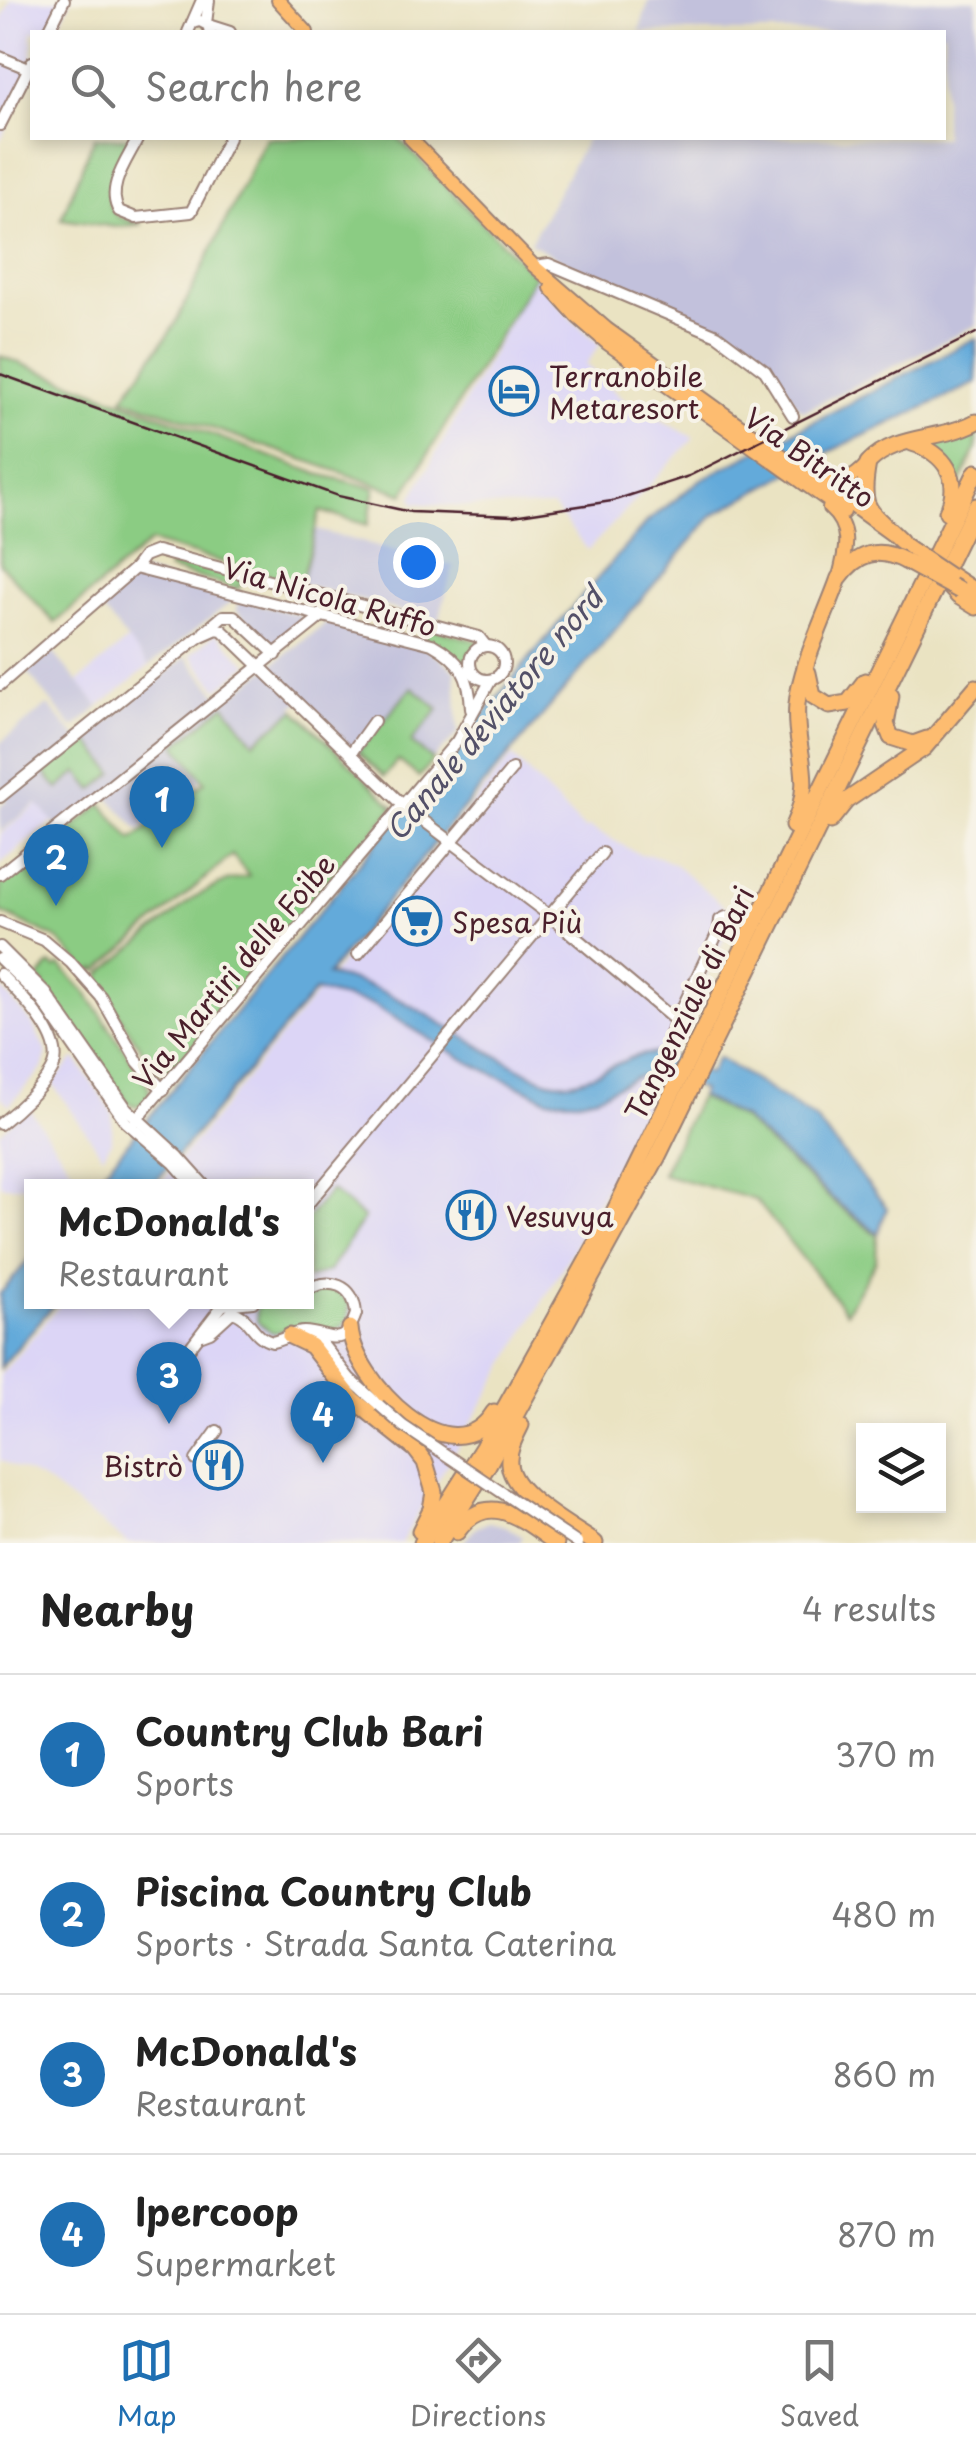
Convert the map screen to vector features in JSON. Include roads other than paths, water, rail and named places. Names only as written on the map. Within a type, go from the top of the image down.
[{"type":"highway","points":[[957,582],[929,576],[870,512],[864,499],[868,463],[898,442],[942,436],[976,422]]},
{"type":"highway","points":[[908,442],[940,455],[953,481],[938,550]]},
{"type":"highway","name":"Tangenziale di Bari","points":[[696,1064],[748,940],[976,472]]},
{"type":"highway","name":"Tangenziale di Bari","points":[[439,1543],[488,1466],[614,1212],[800,866],[920,621],[957,582],[976,506]]},
{"type":"highway","points":[[976,530],[958,558],[957,582],[958,596],[976,604]]},
{"type":"highway","points":[[748,940],[756,905],[801,810],[806,773],[797,710],[802,677],[839,578],[867,553],[906,552]]},
{"type":"highway","points":[[809,662],[808,686],[813,696],[828,706],[848,703],[862,687],[906,597],[922,583]]},
{"type":"highway","points":[[920,621],[916,645],[888,703],[886,724],[891,737],[905,743],[921,743],[935,734]]},
{"type":"highway","points":[[800,866],[819,843],[838,808],[924,748],[976,687]]},
{"type":"highway","points":[[346,1332],[368,1377],[405,1413],[436,1432],[459,1435],[482,1426],[504,1394],[529,1379]]},
{"type":"highway","points":[[290,1336],[311,1346],[352,1398],[425,1462],[434,1492],[430,1509],[411,1543]]},
{"type":"highway","points":[[529,1379],[510,1470],[528,1496],[595,1543]]},
{"type":"highway","name":"Tangenziale di Bari","points":[[422,1543],[529,1379]]},
{"type":"highway","points":[[449,1543],[466,1520],[488,1509],[514,1516],[556,1543]]},
{"type":"main road","points":[[282,2],[304,30]]},
{"type":"main road","name":"Via Bitritto","points":[[412,140],[534,266],[586,326],[906,552]]},
{"type":"main road","name":"Via Bitritto","points":[[534,266],[724,420]]},
{"type":"main road","points":[[724,420],[743,423],[832,482],[850,479],[868,463]]},
{"type":"main road","points":[[724,420],[732,438],[838,516],[847,541],[839,578]]},
{"type":"street","points":[[49,30],[64,0]]},
{"type":"street","points":[[206,0],[208,27]]},
{"type":"street","points":[[189,30],[206,0]]},
{"type":"street","points":[[189,30],[200,20],[208,27]]},
{"type":"street","points":[[0,57],[30,66]]},
{"type":"street","points":[[0,126],[30,68]]},
{"type":"street","points":[[137,140],[112,199],[118,211],[136,218],[191,212],[228,140]]},
{"type":"street","points":[[534,266],[549,264],[702,327],[741,350],[766,372],[794,416]]},
{"type":"street","points":[[570,296],[571,280],[581,278]]},
{"type":"street","name":"Via Nicola Ruffo","points":[[0,686],[144,556],[157,551],[479,637],[486,646]]},
{"type":"street","name":"Via Nicola Ruffo","points":[[135,568],[417,639],[452,655],[467,673]]},
{"type":"street","points":[[0,874],[276,655],[322,616],[328,596]]},
{"type":"street","points":[[0,797],[223,616],[234,616],[276,655]]},
{"type":"street","points":[[417,639],[422,622]]},
{"type":"street","points":[[199,637],[222,630],[404,806],[550,916],[676,1022]]},
{"type":"street","points":[[467,673],[491,680],[503,669],[504,658],[496,649],[486,646],[472,654],[467,673],[471,712]]},
{"type":"street","name":"Via Martiri delle Foibe","points":[[137,1124],[457,741],[491,680]]},
{"type":"street","points":[[350,753],[374,720]]},
{"type":"street","points":[[358,954],[448,840],[512,769]]},
{"type":"street","points":[[314,1197],[602,853]]},
{"type":"street","points":[[0,922],[44,940],[72,963],[101,998],[138,1062],[163,1090]]},
{"type":"street","points":[[668,1036],[720,930]]},
{"type":"street","points":[[0,947],[46,993],[137,1124]]},
{"type":"street","points":[[0,959],[40,998],[137,1124],[197,1179]]},
{"type":"street","points":[[0,974],[50,1035],[57,1054],[53,1070],[0,1124]]},
{"type":"street","points":[[176,1160],[189,1179]]},
{"type":"street","points":[[314,1287],[326,1282],[344,1288],[356,1307],[338,1354],[379,1404]]},
{"type":"street","points":[[168,1371],[180,1362],[220,1309]]},
{"type":"street","points":[[252,1309],[249,1321],[254,1332],[272,1342],[300,1332],[316,1336],[346,1332]]},
{"type":"street","points":[[202,1335],[232,1312],[249,1321]]},
{"type":"street","points":[[316,1336],[350,1379],[403,1426],[576,1543]]},
{"type":"street","points":[[154,1387],[169,1391]]},
{"type":"street","points":[[196,1460],[217,1431]]},
{"type":"water","name":"Canale deviatore nord","points":[[976,338],[976,383],[824,454],[713,515],[327,975],[375,988],[549,1081],[580,1080],[652,1053],[672,1056],[709,1074],[718,1057],[815,1119],[887,1208],[878,1233],[839,1204],[743,1118],[700,1096],[702,1090],[673,1075],[657,1072],[634,1078],[579,1100],[547,1099],[470,1063],[373,1005],[315,991],[158,1179],[98,1179],[563,618],[647,522],[700,480]]},
{"type":"water","points":[[24,1265],[24,1309],[50,1309],[0,1368],[0,1294]]},
{"type":"railway","points":[[0,374],[338,496],[411,512],[513,516],[612,501],[689,476],[976,333]]},
{"type":"place","name":"Terranobile Metaresort","points":[[514,391]]},
{"type":"place","name":"Country Club Bari","points":[[162,848]]},
{"type":"place","name":"Piscina Country Club","points":[[56,906]]},
{"type":"place","name":"Spesa Più","points":[[417,921]]},
{"type":"place","name":"Vesuvya","points":[[471,1215]]},
{"type":"place","name":"McDonald's","points":[[169,1424]]},
{"type":"place","name":"Ipercoop","points":[[323,1463]]},
{"type":"place","name":"Bistrò","points":[[218,1465]]}]
